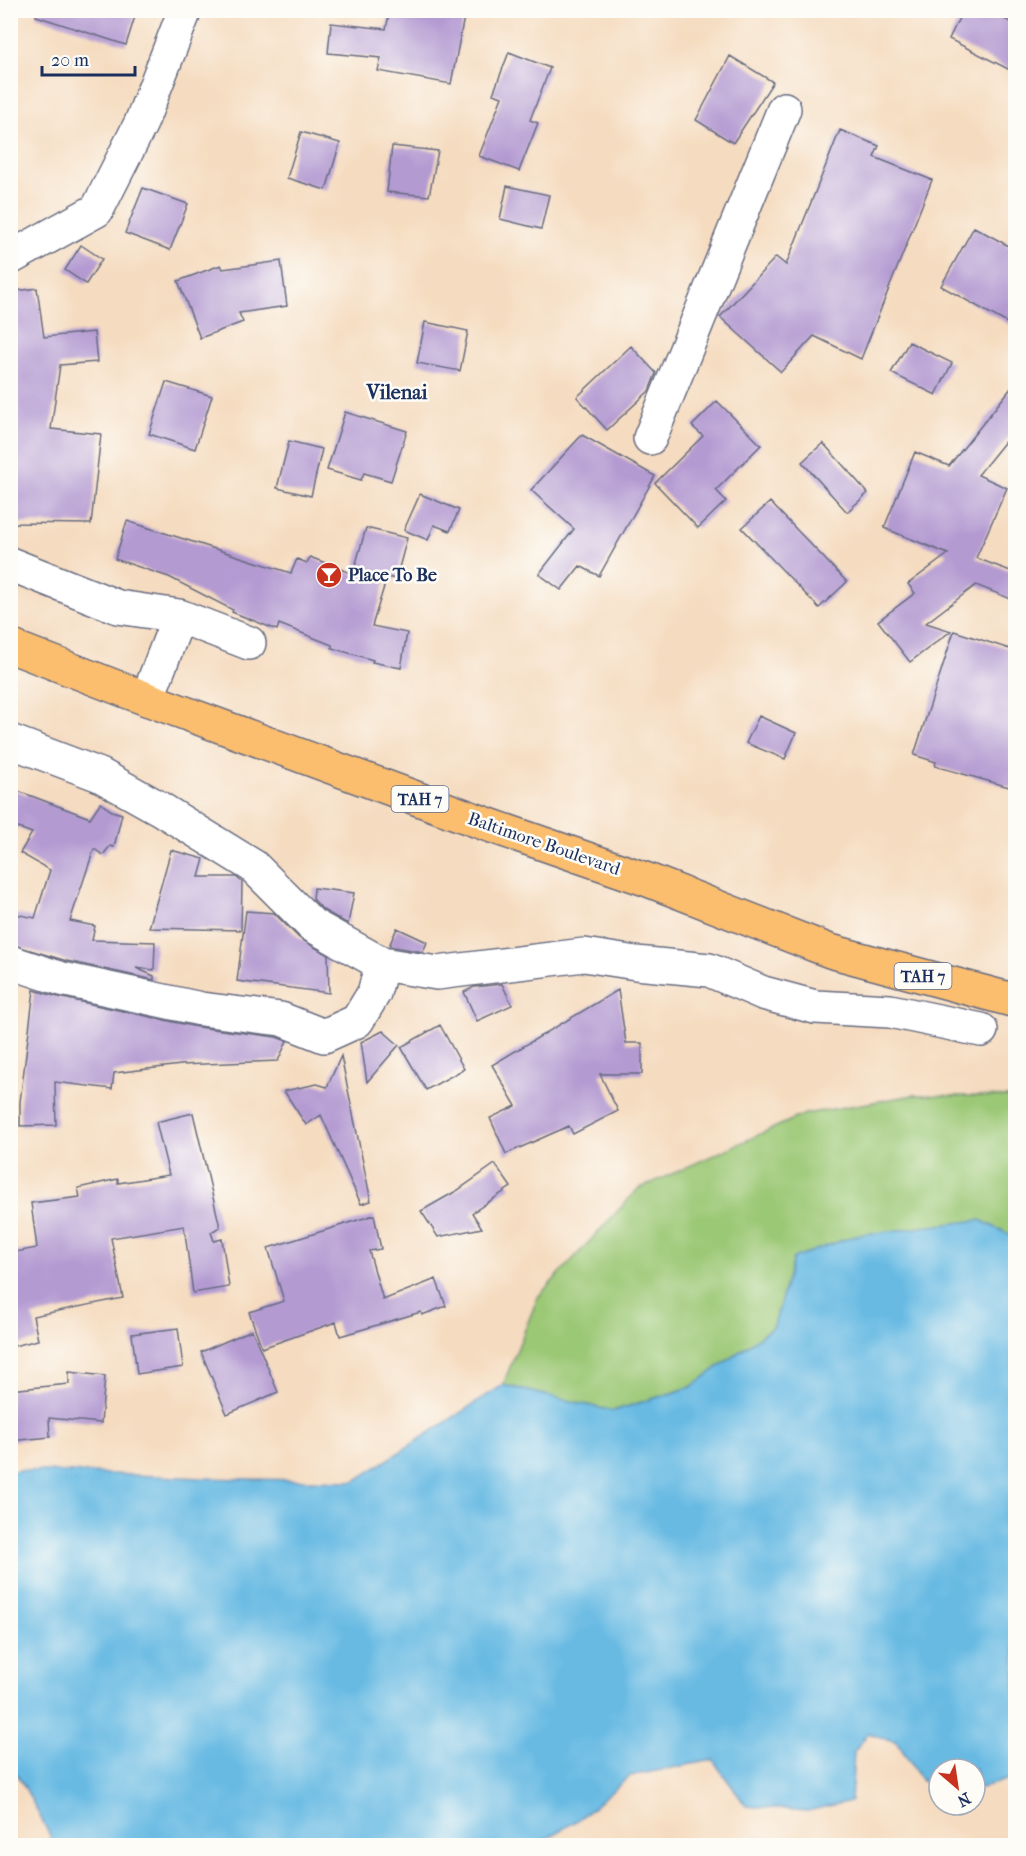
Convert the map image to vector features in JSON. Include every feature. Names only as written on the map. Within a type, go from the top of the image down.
[{"type":"highway","name":"Baltimore Boulevard","points":[[10,646],[489,825],[648,880],[830,951],[1016,1001]]},
{"type":"street","points":[[10,258],[97,210],[141,123],[185,10]]},
{"type":"street","points":[[650,438],[784,109]]},
{"type":"street","points":[[10,564],[118,607],[178,616],[249,643]]},
{"type":"street","points":[[147,699],[178,616]]},
{"type":"street","points":[[10,741],[100,775],[159,808],[253,866],[312,925],[382,964],[436,974],[584,955],[709,970],[763,993],[815,1007],[890,1011],[981,1030]]},
{"type":"street","points":[[10,963],[62,979],[201,1009],[281,1019],[324,1036],[357,1021],[374,993],[382,964]]},
{"type":"green space","points":[[914,1095],[1015,1097],[1015,1237],[980,1220],[794,1258],[774,1326],[691,1387],[613,1411],[503,1385],[538,1297],[638,1189],[805,1114]]},
{"type":"water","points":[[980,1220],[1015,1237],[1015,1777],[987,1786],[987,1757],[927,1757],[927,1782],[922,1781],[897,1742],[868,1733],[854,1752],[851,1801],[807,1811],[746,1806],[713,1760],[630,1776],[578,1820],[536,1845],[55,1845],[23,1784],[11,1767],[11,1472],[18,1470],[202,1478],[355,1481],[503,1385],[613,1411],[691,1387],[774,1326],[793,1258],[857,1235]]},
{"type":"building","points":[[37,10],[137,10],[126,45],[36,16]]},
{"type":"building","points":[[390,10],[431,10],[464,17],[451,84],[378,71],[381,58],[328,53],[331,23],[386,29]]},
{"type":"building","points":[[963,10],[987,10],[1016,25],[1016,73],[949,39]]},
{"type":"building","points":[[509,52],[550,68],[530,120],[538,123],[519,171],[479,156],[502,97],[493,94]]},
{"type":"building","points":[[730,56],[773,82],[733,143],[696,120]]},
{"type":"building","points":[[840,130],[879,146],[874,157],[932,180],[861,359],[814,336],[781,372],[720,317],[776,257],[786,265]]},
{"type":"building","points":[[301,132],[340,143],[326,190],[287,178]]},
{"type":"building","points":[[392,146],[438,151],[429,196],[387,192]]},
{"type":"building","points":[[507,186],[549,195],[541,229],[500,219]]},
{"type":"building","points":[[143,188],[188,204],[170,250],[125,233]]},
{"type":"building","points":[[974,227],[1016,250],[1016,328],[941,286]]},
{"type":"building","points":[[81,245],[102,259],[86,284],[65,270]]},
{"type":"building","points":[[281,261],[287,306],[239,313],[243,322],[200,338],[178,281],[221,265],[223,269]]},
{"type":"building","points":[[37,288],[44,337],[94,332],[97,362],[60,365],[51,429],[101,434],[91,524],[10,523],[10,292]]},
{"type":"building","points":[[425,322],[468,331],[460,371],[417,363]]},
{"type":"building","points":[[909,342],[952,363],[936,395],[891,373]]},
{"type":"building","points":[[631,346],[656,373],[649,391],[607,430],[577,397]]},
{"type":"building","points":[[166,382],[212,396],[195,449],[149,434]]},
{"type":"building","points":[[1016,382],[1016,428],[978,475],[1007,488],[976,558],[1016,573],[1016,601],[976,585],[926,623],[951,631],[910,662],[878,621],[915,593],[908,584],[948,554],[884,528],[915,452],[949,466]]},
{"type":"building","points":[[717,401],[761,445],[716,490],[726,501],[698,528],[655,483],[703,436],[692,426]]},
{"type":"building","points":[[345,412],[407,431],[391,481],[364,473],[361,480],[327,470]]},
{"type":"building","points":[[582,435],[655,476],[599,576],[580,566],[561,590],[539,574],[574,529],[531,490]]},
{"type":"building","points":[[289,441],[322,449],[311,496],[277,488]]},
{"type":"building","points":[[823,443],[868,493],[847,512],[802,462]]},
{"type":"building","points":[[420,494],[459,510],[450,531],[434,525],[428,540],[404,530]]},
{"type":"building","points":[[770,502],[847,582],[819,608],[742,528]]},
{"type":"building","points":[[127,521],[291,573],[297,559],[307,563],[310,557],[353,574],[366,528],[407,538],[396,579],[387,577],[372,626],[407,633],[401,668],[372,662],[373,660],[332,648],[332,645],[279,624],[277,630],[232,612],[233,610],[169,577],[115,559]]},
{"type":"building","points":[[954,631],[1016,651],[1016,789],[935,766],[936,762],[914,755]]},
{"type":"building","points":[[759,716],[796,733],[785,759],[746,743]]},
{"type":"building","points":[[10,788],[90,818],[100,803],[122,814],[114,847],[110,846],[103,855],[94,849],[70,921],[95,926],[92,940],[155,942],[154,970],[136,968],[154,976],[154,980],[67,961],[10,944],[10,913],[35,918],[50,870],[20,853],[32,833],[10,825]]},
{"type":"building","points":[[171,850],[204,859],[199,877],[236,877],[242,882],[241,930],[149,928]]},
{"type":"building","points":[[314,888],[354,893],[348,924],[323,910],[313,899]]},
{"type":"building","points":[[246,911],[274,913],[299,938],[328,955],[329,993],[237,981]]},
{"type":"building","points":[[397,928],[427,942],[423,952],[389,946]]},
{"type":"building","points":[[502,984],[512,1005],[477,1021],[464,992],[474,987]]},
{"type":"building","points":[[34,990],[197,1027],[276,1037],[287,1041],[278,1061],[181,1065],[114,1073],[112,1089],[55,1082],[56,1125],[20,1126],[20,1102]]},
{"type":"building","points":[[618,990],[626,1043],[642,1043],[642,1074],[600,1074],[618,1111],[573,1134],[569,1126],[506,1154],[490,1118],[516,1106],[492,1065]]},
{"type":"building","points":[[440,1025],[464,1069],[426,1090],[401,1047]]},
{"type":"building","points":[[383,1031],[399,1045],[367,1082],[361,1042]]},
{"type":"building","points":[[341,1056],[371,1201],[361,1204],[321,1115],[306,1125],[284,1091],[317,1084],[327,1087]]},
{"type":"building","points":[[193,1113],[220,1227],[211,1232],[214,1241],[222,1239],[229,1287],[193,1293],[184,1226],[111,1238],[123,1298],[33,1316],[38,1340],[10,1347],[10,1253],[37,1248],[31,1203],[80,1197],[78,1188],[118,1179],[118,1183],[169,1175],[156,1122]]},
{"type":"building","points":[[495,1164],[511,1187],[472,1213],[482,1228],[438,1237],[421,1211],[458,1190]]},
{"type":"building","points":[[374,1215],[381,1249],[369,1251],[383,1300],[436,1279],[446,1306],[422,1315],[421,1312],[340,1336],[336,1322],[262,1348],[249,1312],[284,1301],[268,1248]]},
{"type":"building","points":[[178,1328],[183,1367],[137,1374],[132,1334]]},
{"type":"building","points":[[252,1330],[278,1392],[227,1414],[201,1352]]},
{"type":"building","points":[[69,1372],[105,1376],[101,1423],[49,1418],[50,1437],[10,1441],[10,1390],[69,1384]]},
{"type":"place","name":"Place To Be","points":[[329,575]]},
{"type":"district","name":"Vilenai","points":[[397,392]]}]
